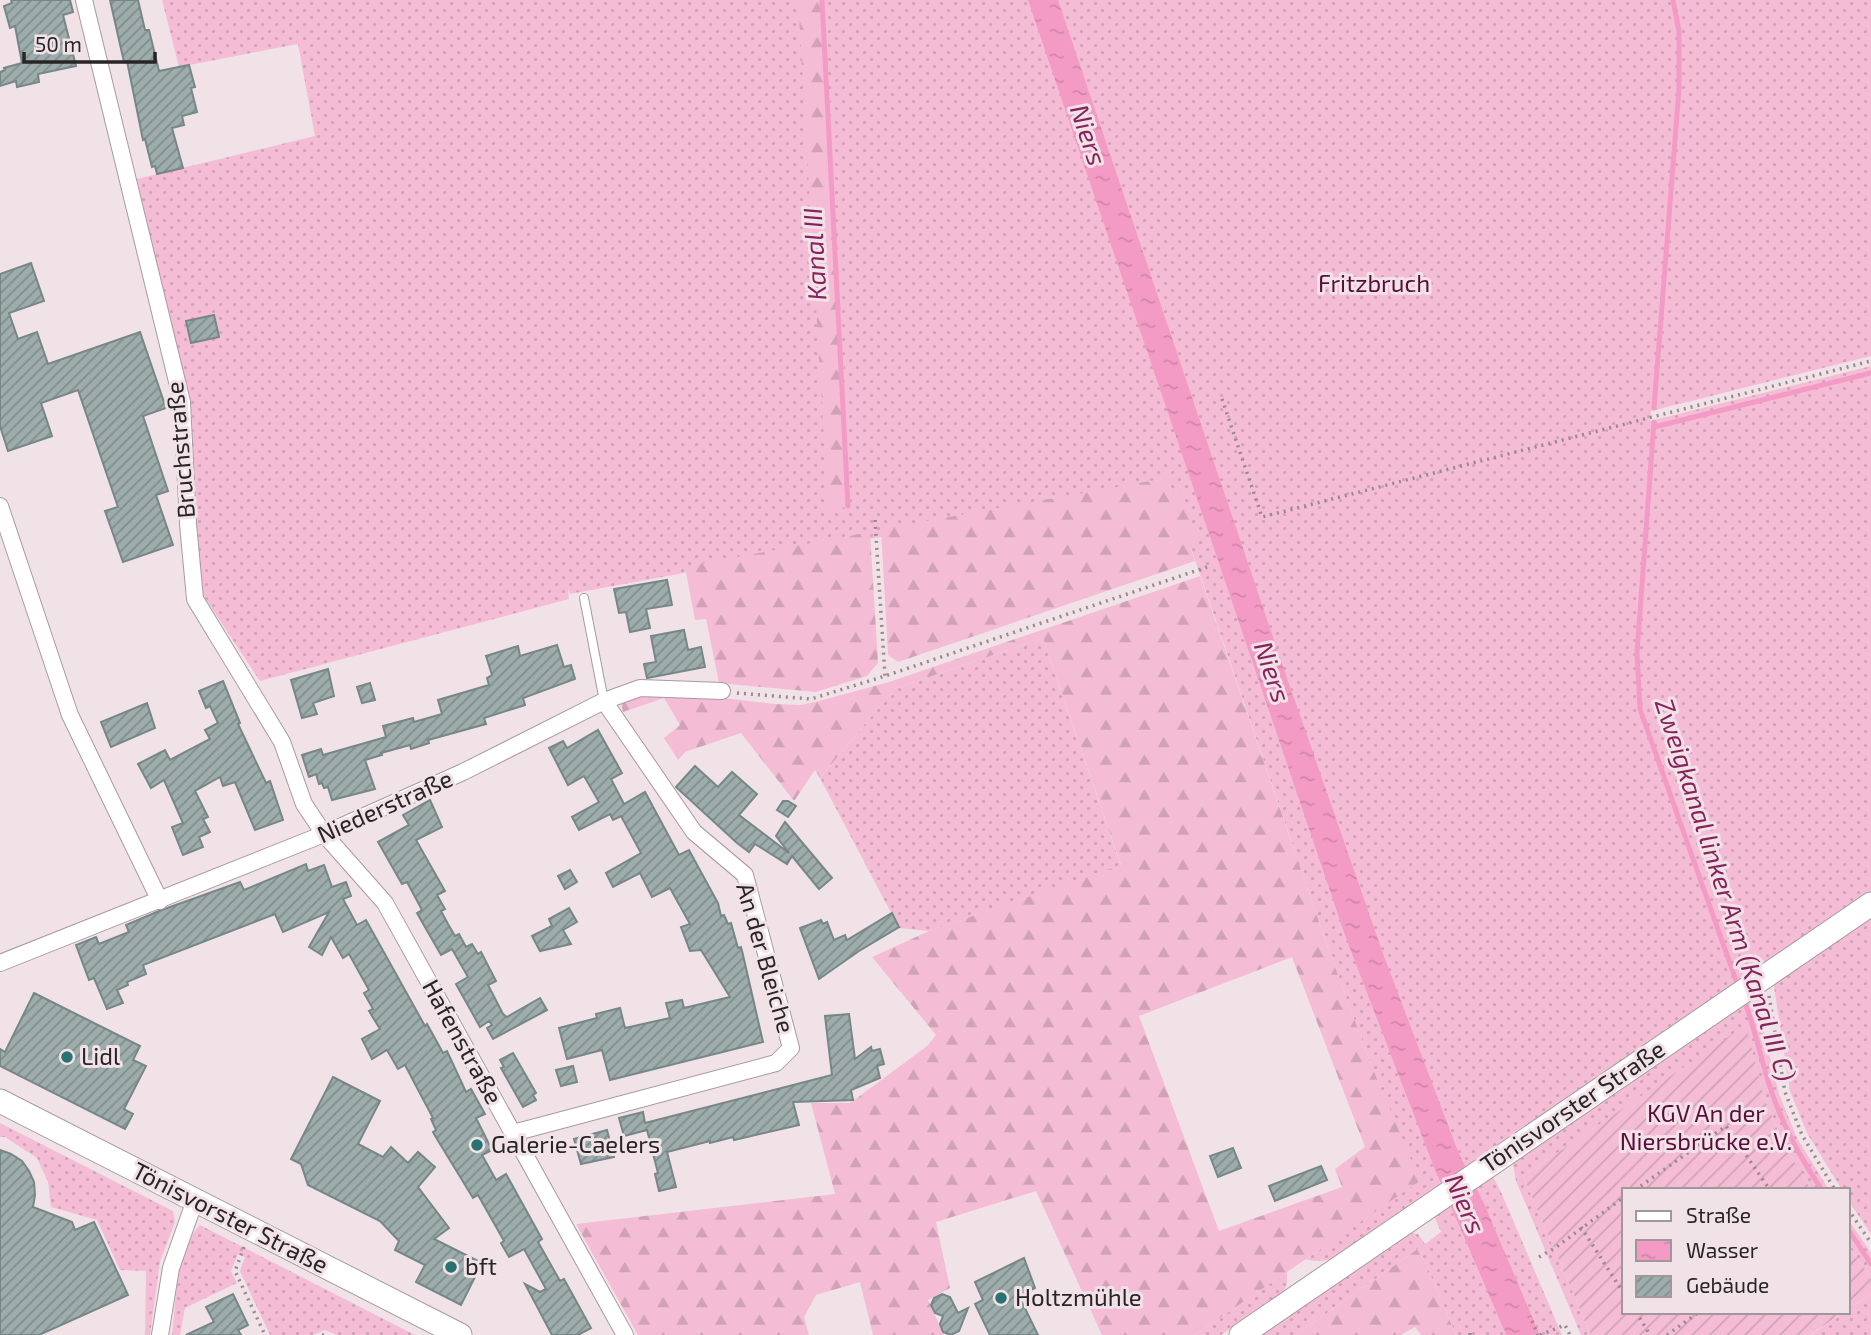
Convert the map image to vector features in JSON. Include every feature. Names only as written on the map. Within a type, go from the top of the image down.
[{"type":"main road","name":"Tönisvorster Straße","points":[[1241,1335],[1871,904]]},
{"type":"main road","name":"Tönisvorster Straße","points":[[0,1101],[460,1335]]},
{"type":"street","name":"Bruchstraße","points":[[84,0],[182,402],[195,599],[282,742],[304,804],[324,834]]},
{"type":"street","points":[[0,506],[70,715],[160,901]]},
{"type":"street","points":[[604,701],[640,688],[722,691]]},
{"type":"street","name":"Niederstraße","points":[[0,963],[324,834],[463,772],[604,701]]},
{"type":"street","name":"An der Bleiche","points":[[513,1133],[776,1063],[791,1048],[745,875],[694,832],[604,701]]},
{"type":"street","name":"Hafenstraße","points":[[324,834],[386,903],[625,1335]]},
{"type":"street","points":[[160,1335],[171,1268],[195,1200]]},
{"type":"lane","points":[[583,598],[604,701]]},
{"type":"path","points":[[1223,399],[1262,517],[1871,361]]},
{"type":"path","points":[[875,520],[885,676]]},
{"type":"path","points":[[722,691],[811,699],[1207,567]]},
{"type":"path","points":[[1763,978],[1769,995],[1785,1092],[1802,1135],[1834,1188]]},
{"type":"path","points":[[1638,1188],[1726,1126],[1769,1188]]},
{"type":"path","points":[[1539,1256],[1555,1248],[1622,1198]]},
{"type":"path","points":[[1850,1212],[1871,1243]]},
{"type":"path","points":[[1581,1227],[1622,1291]]},
{"type":"path","points":[[251,1229],[236,1271],[265,1335]]},
{"type":"path","points":[[1637,1314],[1650,1335]]},
{"type":"path","points":[[1667,1335],[1696,1314]]},
{"type":"path","points":[[1532,1321],[1539,1335],[1565,1325],[1570,1335]]},
{"type":"green space","name":"Fritzbruch","points":[[162,0],[1871,0],[1871,356],[1651,411],[1650,421],[1871,366],[1871,893],[1761,989],[1764,1012],[1760,1016],[1779,1094],[1797,1138],[1828,1188],[1810,1188],[1784,1144],[1764,1098],[1746,1026],[1523,1176],[1591,1335],[1581,1335],[1516,1181],[1512,1159],[1729,989],[1482,1156],[1501,1192],[1562,1335],[1540,1335],[1484,1203],[1461,1159],[1437,1175],[1506,1335],[1456,1335],[1419,1248],[1296,1335],[1261,1335],[1407,1232],[1418,1234],[1425,1244],[1441,1232],[1425,1195],[1344,1253],[1323,1261],[1306,1259],[1419,1181],[1370,1062],[1327,945],[1169,484],[570,594],[568,589],[569,599],[260,681],[203,595],[194,523],[192,415],[137,179],[315,136],[298,44],[179,67]]},
{"type":"green space","points":[[798,0],[824,0],[851,507],[828,509]]},
{"type":"green space","points":[[1167,478],[1172,493],[1180,491],[1199,546],[1191,549],[1195,561],[898,662],[888,655],[881,529]]},
{"type":"green space","points":[[870,532],[878,663],[867,676],[816,692],[719,683],[706,619],[695,620],[685,567]]},
{"type":"green space","points":[[1200,576],[1327,945],[1370,1062],[1420,1181],[1195,1335],[1102,1335],[1036,1191],[936,1222],[950,1288],[928,1300],[944,1335],[873,1335],[860,1282],[816,1295],[804,1317],[809,1335],[638,1335],[576,1224],[835,1194],[811,1103],[853,1101],[927,1046],[936,1035],[872,957],[929,931],[1121,865],[1043,638],[894,689],[820,778],[815,770],[794,801],[741,733],[685,752],[678,760],[664,738],[680,725],[664,698],[623,712],[621,703],[628,696],[663,691],[801,705],[889,682]],"holes":[[[1292,957],[1365,1147],[1335,1169],[1342,1187],[1219,1231],[1139,1016]]]},
{"type":"green space","points":[[1043,638],[1121,866],[929,931],[899,928],[820,778],[894,689]]},
{"type":"green space","points":[[1871,915],[1871,1234],[1850,1203],[1850,1188],[1841,1188],[1807,1133],[1790,1091],[1773,980]]},
{"type":"green space","name":"KGV An der Niersbrücke e.V.","points":[[1746,1025],[1764,1098],[1784,1144],[1810,1188],[1622,1188],[1622,1314],[1841,1314],[1810,1335],[1591,1335],[1523,1176]]},
{"type":"green space","points":[[0,1123],[173,1211],[175,1222],[160,1262],[150,1335],[145,1335],[146,1271],[120,1270],[97,1220],[51,1207],[48,1182],[37,1158],[5,1137],[0,1137]]},
{"type":"green space","points":[[1850,1222],[1871,1253],[1871,1278],[1850,1248]]},
{"type":"green space","points":[[200,1225],[415,1335],[337,1335],[325,1330],[313,1335],[270,1335],[240,1271],[245,1257],[238,1254],[231,1271],[237,1283],[185,1308],[180,1335],[172,1335],[182,1262],[186,1248]]},
{"type":"green space","points":[[1419,1248],[1456,1335],[1421,1335],[1415,1327],[1401,1335],[1296,1335]]},
{"type":"green space","points":[[1850,1248],[1871,1278],[1871,1294],[1850,1308]]},
{"type":"green space","points":[[1287,1272],[1283,1293],[1221,1335],[1195,1335]]},
{"type":"green space","points":[[1871,1294],[1871,1335],[1811,1335],[1841,1314],[1850,1314],[1850,1308]]},
{"type":"water","name":"Niers","points":[[1028,0],[1058,0],[1278,652],[1385,959],[1459,1154],[1484,1203],[1540,1335],[1506,1335],[1435,1170],[1346,938]]},
{"type":"building","points":[[11,0],[70,0],[73,12],[63,15],[76,66],[38,74],[39,82],[17,87],[16,81],[0,86],[0,72],[5,70],[4,68],[22,63],[15,26],[10,28],[4,6],[12,3]]},
{"type":"building","points":[[110,0],[138,0],[159,71],[189,65],[195,87],[191,88],[197,112],[182,116],[184,125],[172,128],[183,168],[157,174],[155,166],[152,167],[145,139],[143,140],[127,61],[124,62]]},
{"type":"building","points":[[31,263],[44,301],[9,313],[18,339],[37,332],[48,364],[140,332],[166,408],[143,416],[168,491],[156,495],[173,545],[123,562],[105,511],[118,507],[78,390],[41,403],[52,436],[8,451],[0,426],[0,274]]},
{"type":"building","points":[[214,315],[219,337],[191,343],[186,321]]},
{"type":"building","points":[[667,580],[672,605],[646,609],[650,628],[630,632],[626,612],[619,613],[614,589]]},
{"type":"building","points":[[684,630],[688,650],[701,647],[705,667],[647,678],[644,664],[656,662],[651,636]]},
{"type":"building","points":[[557,645],[564,667],[571,665],[575,679],[523,698],[525,705],[484,718],[486,724],[428,740],[429,743],[411,749],[410,745],[365,760],[375,789],[332,800],[328,787],[324,788],[322,783],[319,784],[316,774],[309,777],[302,755],[321,749],[323,755],[386,737],[383,726],[413,718],[414,722],[442,714],[438,700],[489,685],[487,678],[492,675],[486,656],[518,646],[520,656]]},
{"type":"building","points":[[328,669],[334,696],[313,703],[317,714],[302,718],[291,680]]},
{"type":"building","points":[[223,681],[240,723],[238,724],[266,783],[270,781],[283,820],[255,830],[235,782],[223,786],[220,777],[195,791],[208,817],[203,819],[210,832],[199,837],[203,847],[183,855],[172,827],[183,823],[164,780],[151,788],[138,764],[165,750],[170,760],[210,739],[205,730],[218,723],[210,706],[206,708],[199,691]]},
{"type":"building","points":[[370,683],[375,700],[362,703],[357,687]]},
{"type":"building","points":[[147,703],[155,728],[111,747],[101,722]]},
{"type":"building","points":[[598,730],[622,773],[611,779],[624,804],[645,792],[679,855],[689,850],[718,903],[721,916],[724,915],[728,924],[731,923],[738,948],[741,947],[763,1042],[610,1080],[602,1050],[567,1059],[559,1028],[597,1018],[596,1014],[620,1008],[625,1028],[670,1018],[666,1003],[682,1000],[684,1008],[730,997],[701,950],[690,951],[681,927],[690,924],[670,888],[652,897],[640,873],[613,887],[606,873],[641,853],[621,816],[613,820],[610,814],[579,830],[572,817],[599,802],[584,776],[568,785],[549,748],[563,741],[567,748]]},
{"type":"building","points":[[695,766],[718,787],[732,772],[757,794],[739,815],[789,853],[776,836],[785,822],[832,878],[819,889],[792,856],[787,864],[755,844],[749,852],[737,843],[676,787]]},
{"type":"building","points":[[430,800],[442,827],[416,840],[445,891],[437,895],[445,909],[441,911],[448,924],[455,936],[459,934],[466,947],[472,944],[478,954],[481,952],[496,981],[488,985],[503,1014],[507,1017],[540,998],[547,1010],[493,1039],[487,1028],[492,1025],[489,1021],[480,1027],[456,984],[468,977],[452,949],[441,955],[417,913],[422,910],[407,882],[402,884],[378,842],[409,825],[403,815]]},
{"type":"building","points":[[783,801],[796,806],[788,817],[777,810]]},
{"type":"building","points":[[306,864],[308,871],[324,865],[332,887],[346,882],[351,896],[343,899],[357,925],[366,920],[425,1026],[427,1024],[443,1053],[447,1051],[466,1092],[471,1089],[485,1114],[476,1118],[492,1150],[482,1155],[496,1180],[506,1174],[542,1239],[538,1242],[560,1281],[564,1279],[591,1328],[578,1335],[552,1335],[525,1284],[540,1292],[546,1289],[524,1249],[509,1257],[501,1243],[504,1241],[478,1195],[473,1198],[433,1132],[436,1130],[431,1119],[433,1118],[405,1065],[398,1069],[387,1050],[372,1059],[362,1039],[380,1029],[369,1011],[373,1009],[364,993],[369,990],[349,954],[343,958],[331,937],[322,955],[309,947],[329,912],[283,932],[275,914],[143,965],[146,974],[127,982],[128,985],[117,990],[123,1003],[107,1009],[94,978],[89,980],[76,945],[96,937],[99,944],[129,932],[126,925],[159,911],[240,882],[244,890]]},
{"type":"building","points":[[570,870],[577,882],[565,889],[558,876]]},
{"type":"building","points":[[569,908],[577,922],[563,930],[571,944],[540,951],[532,936],[552,926],[549,919]]},
{"type":"building","points":[[892,913],[899,927],[819,979],[800,928],[821,920],[823,924],[827,922],[834,940],[845,935],[847,940]]},
{"type":"building","points":[[34,993],[140,1046],[133,1060],[146,1066],[124,1109],[133,1114],[125,1129],[0,1066],[0,1049],[5,1052]]},
{"type":"building","points":[[849,1014],[855,1059],[871,1047],[872,1051],[880,1049],[884,1064],[877,1066],[880,1078],[851,1090],[853,1100],[793,1102],[799,1125],[734,1140],[733,1137],[710,1141],[667,1152],[676,1187],[659,1191],[655,1174],[658,1173],[647,1130],[624,1136],[619,1118],[643,1112],[645,1123],[832,1075],[825,1016]]},
{"type":"building","points":[[513,1053],[536,1093],[533,1095],[536,1100],[523,1107],[501,1068],[504,1067],[500,1060]]},
{"type":"building","points":[[573,1066],[577,1082],[561,1086],[556,1070]]},
{"type":"building","points":[[333,1077],[380,1101],[358,1144],[383,1157],[391,1147],[408,1163],[418,1152],[435,1167],[418,1187],[449,1228],[434,1239],[482,1263],[461,1305],[416,1282],[425,1265],[395,1250],[399,1241],[380,1221],[308,1185],[301,1164],[291,1159]]},
{"type":"building","points":[[607,1130],[614,1157],[581,1164],[574,1139]]},
{"type":"building","points":[[1233,1148],[1241,1168],[1218,1177],[1210,1156]]},
{"type":"building","points":[[0,1150],[22,1161],[29,1171],[34,1182],[33,1207],[72,1222],[75,1230],[94,1222],[128,1295],[39,1335],[0,1335]]},
{"type":"building","points":[[1321,1166],[1327,1180],[1275,1201],[1269,1186]]},
{"type":"building","name":"Holtzmühle","points":[[1024,1258],[1035,1288],[1019,1296],[1038,1335],[990,1335],[975,1304],[983,1300],[975,1282]]},
{"type":"building","points":[[233,1294],[248,1325],[238,1330],[241,1335],[186,1335],[214,1322],[206,1307]]},
{"type":"building","points":[[942,1294],[950,1297],[958,1313],[968,1308],[959,1331],[951,1335],[943,1332],[940,1324],[943,1316],[935,1313],[931,1305],[934,1298]]},
{"type":"waterway","name":"Kanal III","points":[[822,0],[848,506]]},
{"type":"waterway","name":"Zweigkanal linker Arm (Kanal III C)","points":[[1654,408],[1679,89],[1679,31],[1673,0]]},
{"type":"waterway","points":[[1654,427],[1871,373]]},
{"type":"waterway","name":"Zweigkanal linker Arm (Kanal III C)","points":[[1654,422],[1637,653],[1640,709],[1738,986]]},
{"type":"waterway","name":"Zweigkanal linker Arm (Kanal III C)","points":[[1743,998],[1782,1119],[1821,1188]]},
{"type":"waterway","name":"Zweigkanal linker Arm (Kanal III C)","points":[[1850,1232],[1871,1264]]},
{"type":"place","name":"Lidl","points":[[67,1057]]},
{"type":"place","name":"Galerie-Caelers","points":[[477,1145]]},
{"type":"place","name":"bft","points":[[451,1267]]},
{"type":"place","name":"Holtzmühle","points":[[1001,1298]]}]
